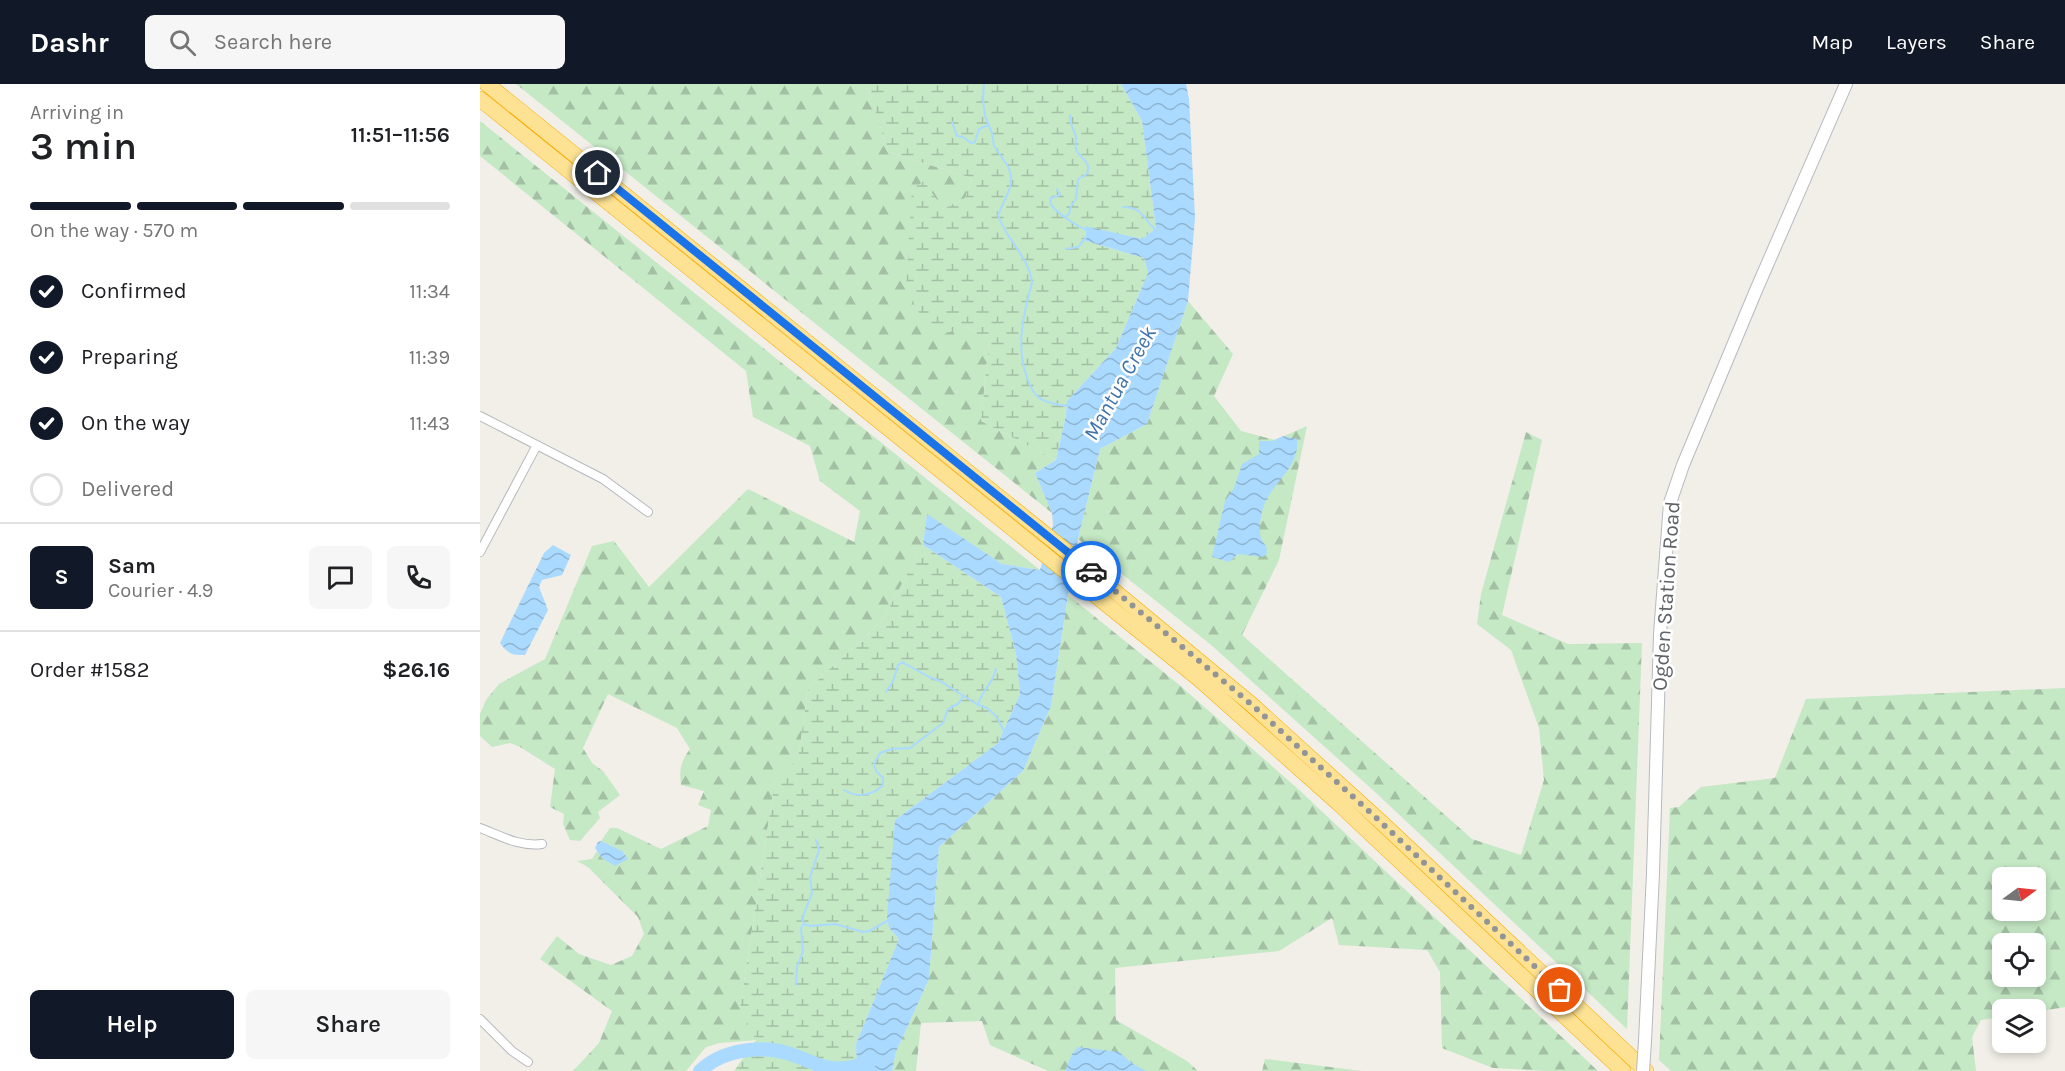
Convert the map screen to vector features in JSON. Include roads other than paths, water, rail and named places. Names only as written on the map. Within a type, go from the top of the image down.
[{"type":"highway","points":[[487,84],[1040,530],[1087,577],[1269,740],[1623,1071]]},
{"type":"highway","points":[[480,99],[1037,547],[1087,577],[1251,704],[1310,756],[1644,1071]]},
{"type":"street","name":"Ogden Station Road","points":[[1644,1071],[1660,634],[1670,503],[1683,465],[1757,288],[1846,84]]},
{"type":"street","points":[[480,416],[603,479],[648,512]]},
{"type":"street","points":[[480,552],[537,445]]},
{"type":"street","points":[[480,828],[519,843],[530,845],[542,843]]},
{"type":"street","points":[[480,1019],[512,1051],[528,1062]]},
{"type":"water","points":[[1121,84],[1186,84],[1189,99],[1195,218],[1188,301],[1147,424],[1100,449],[1078,539],[1051,706],[1023,771],[939,847],[929,979],[896,1052],[892,1071],[857,1071],[856,1044],[899,939],[889,928],[887,917],[895,820],[998,743],[1020,694],[1016,654],[1001,597],[923,545],[927,514],[1002,564],[1040,570],[1053,525],[1052,513],[1035,473],[1056,460],[1067,401],[1116,348],[1148,273],[1144,258],[1086,241],[1085,226],[1142,239],[1156,228],[1142,121]]},
{"type":"water","points":[[1283,436],[1297,439],[1297,449],[1290,466],[1263,508],[1260,531],[1267,548],[1266,555],[1262,557],[1238,554],[1229,562],[1212,557],[1225,501],[1234,488],[1242,464],[1259,454],[1259,441],[1272,441]]},
{"type":"water","points":[[553,545],[571,555],[562,575],[542,580],[539,587],[548,610],[525,655],[511,653],[505,650],[500,643],[544,553]]},
{"type":"water","points":[[601,841],[622,851],[628,859],[615,866],[602,858],[595,848]]},
{"type":"water","points":[[1078,1047],[1119,1052],[1146,1071],[1065,1071],[1072,1054]]},
{"type":"waterway","points":[[984,84],[985,116],[992,133],[994,146],[1009,168],[1011,178],[1010,188],[998,215],[1027,264],[1032,283],[1022,332],[1024,368],[1037,396],[1048,402],[1068,406]]},
{"type":"waterway","points":[[1065,217],[1069,214],[1076,199],[1078,179],[1087,174],[1088,169],[1087,163],[1076,149],[1076,136],[1070,115]]},
{"type":"waterway","points":[[952,122],[957,136],[971,143],[975,142],[979,129],[988,125]]},
{"type":"waterway","points":[[1057,189],[1060,195],[1051,198],[1052,206],[1061,215],[1088,230]]},
{"type":"waterway","points":[[1123,207],[1139,211],[1155,229]]},
{"type":"waterway","points":[[1066,249],[1078,247],[1087,236]]},
{"type":"waterway","points":[[886,692],[893,681],[898,665],[902,662],[987,708],[996,716],[1004,731]]},
{"type":"waterway","points":[[978,705],[996,669]]},
{"type":"waterway","points":[[844,790],[859,795],[869,794],[879,789],[883,785],[883,778],[876,771],[874,764],[880,753],[892,749],[910,748],[943,723],[948,709],[959,703],[963,696]]},
{"type":"waterway","points":[[796,985],[797,967],[803,951],[801,928],[804,924],[802,919],[812,893],[810,877],[819,850],[816,840]]},
{"type":"waterway","points":[[804,924],[810,926],[835,924],[863,932],[889,920]]},
{"type":"waterway","name":"Mantua Creek","points":[[700,1071],[719,1058],[730,1054],[765,1049],[787,1053],[825,1067],[852,1067],[872,1060]]}]
